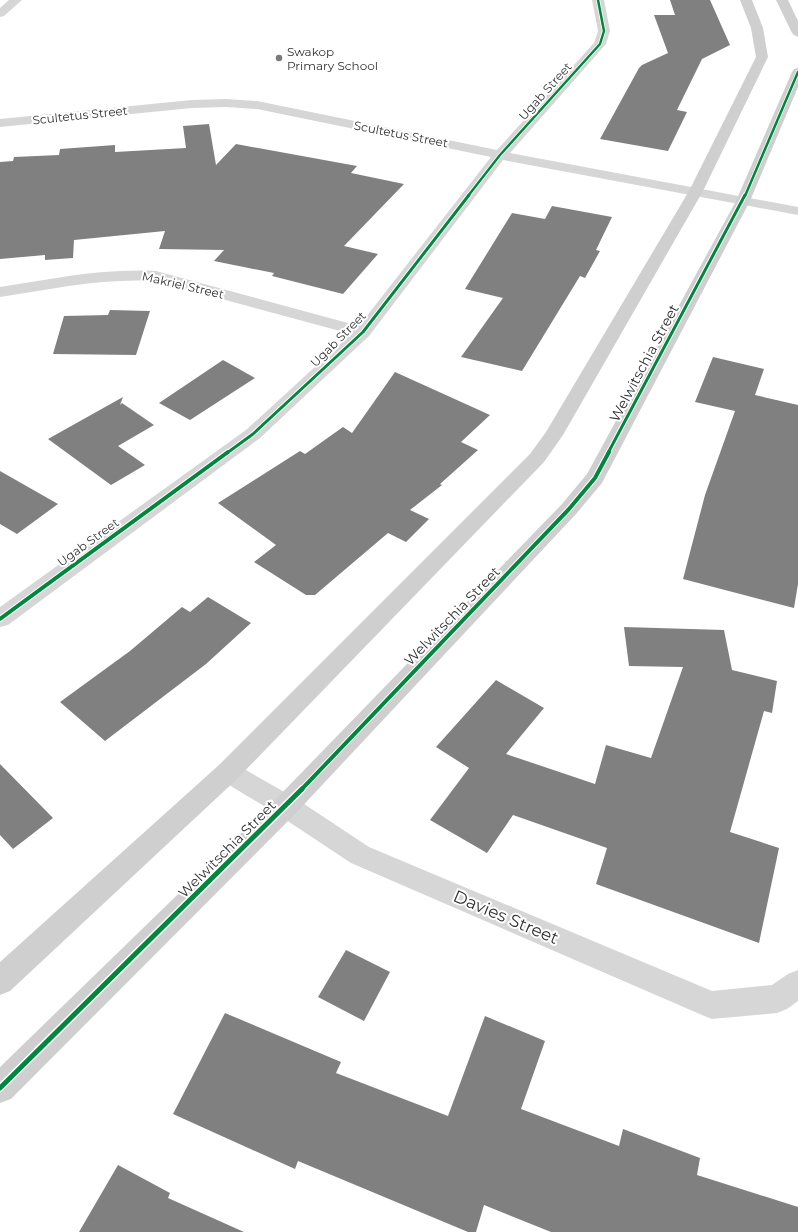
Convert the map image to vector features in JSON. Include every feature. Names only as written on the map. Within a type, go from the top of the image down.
[{"type":"street","points":[[0,14],[16,0]]},
{"type":"street","name":"Ugab Street","points":[[0,619],[253,434],[363,332],[500,154],[600,44],[604,31],[598,0]]},
{"type":"street","points":[[0,982],[228,772],[506,491],[537,458],[554,436],[696,191],[762,56],[758,26],[746,0]]},
{"type":"street","points":[[782,0],[798,33]]},
{"type":"street","name":"Welwitschia Street","points":[[0,1088],[286,806],[569,509],[595,478],[743,201],[798,72]]},
{"type":"street","name":"Scultetus Street","points":[[0,123],[192,104],[226,103],[257,105],[500,154],[798,211]]},
{"type":"street","name":"Makriel Street","points":[[0,292],[110,276],[135,274],[156,276],[363,332]]},
{"type":"street","name":"Davies Street","points":[[228,772],[286,806],[360,855],[712,1005],[777,999],[798,984]]},
{"type":"building","points":[[670,0],[710,0],[730,45],[702,59],[677,110],[687,112],[668,151],[600,139],[639,68],[642,65],[668,53],[654,15],[675,15]]},
{"type":"building","points":[[209,124],[216,165],[236,144],[357,166],[351,173],[404,184],[344,246],[378,254],[343,294],[272,276],[274,273],[214,261],[224,250],[159,249],[165,231],[74,240],[73,258],[45,260],[45,255],[0,259],[0,162],[13,161],[14,157],[59,155],[60,149],[115,145],[115,152],[186,148],[183,126]]},
{"type":"building","points":[[552,206],[612,217],[596,250],[600,251],[585,278],[580,276],[522,371],[461,357],[503,298],[465,289],[512,213],[545,219]]},
{"type":"building","points":[[110,310],[150,311],[136,355],[53,354],[64,316],[108,315]]},
{"type":"building","points":[[713,357],[764,369],[755,395],[798,405],[798,584],[794,608],[683,579],[705,495],[735,411],[695,402]]},
{"type":"building","points":[[223,360],[255,378],[190,420],[159,403]]},
{"type":"building","points":[[395,372],[490,415],[461,442],[478,450],[440,484],[442,485],[410,510],[429,519],[406,542],[388,533],[315,595],[306,595],[254,562],[276,545],[218,503],[300,451],[305,454],[343,427],[352,433]]},
{"type":"building","points":[[123,397],[120,405],[122,403],[154,425],[118,446],[145,465],[111,485],[48,439]]},
{"type":"building","points":[[0,471],[58,504],[17,534],[0,524]]},
{"type":"building","points":[[208,597],[251,623],[206,664],[105,741],[60,702],[130,651],[182,607],[190,612]]},
{"type":"building","points":[[624,627],[724,630],[732,670],[777,681],[772,713],[764,711],[730,832],[779,848],[759,943],[596,884],[607,848],[513,815],[487,853],[430,820],[469,768],[436,747],[496,680],[544,708],[506,754],[595,784],[606,745],[651,758],[683,667],[629,666]]},
{"type":"building","points":[[0,764],[53,818],[13,849],[0,835]]},
{"type":"building","points":[[346,950],[390,972],[364,1021],[318,997]]},
{"type":"building","points":[[225,1013],[341,1062],[336,1073],[448,1116],[485,1016],[545,1041],[521,1109],[619,1146],[623,1129],[700,1158],[697,1175],[798,1207],[798,1232],[551,1232],[484,1205],[476,1232],[468,1232],[298,1161],[295,1169],[173,1114]]},
{"type":"building","points":[[118,1165],[170,1193],[168,1198],[244,1232],[79,1232]]},
{"type":"cycle path","points":[[0,619],[253,434],[363,332],[500,155],[600,44],[604,31],[598,0]]},
{"type":"cycle path","points":[[0,1088],[286,806],[569,509],[595,478],[743,201],[798,72]]},
{"type":"place","name":"Swakop Primary School","points":[[279,58]]}]
